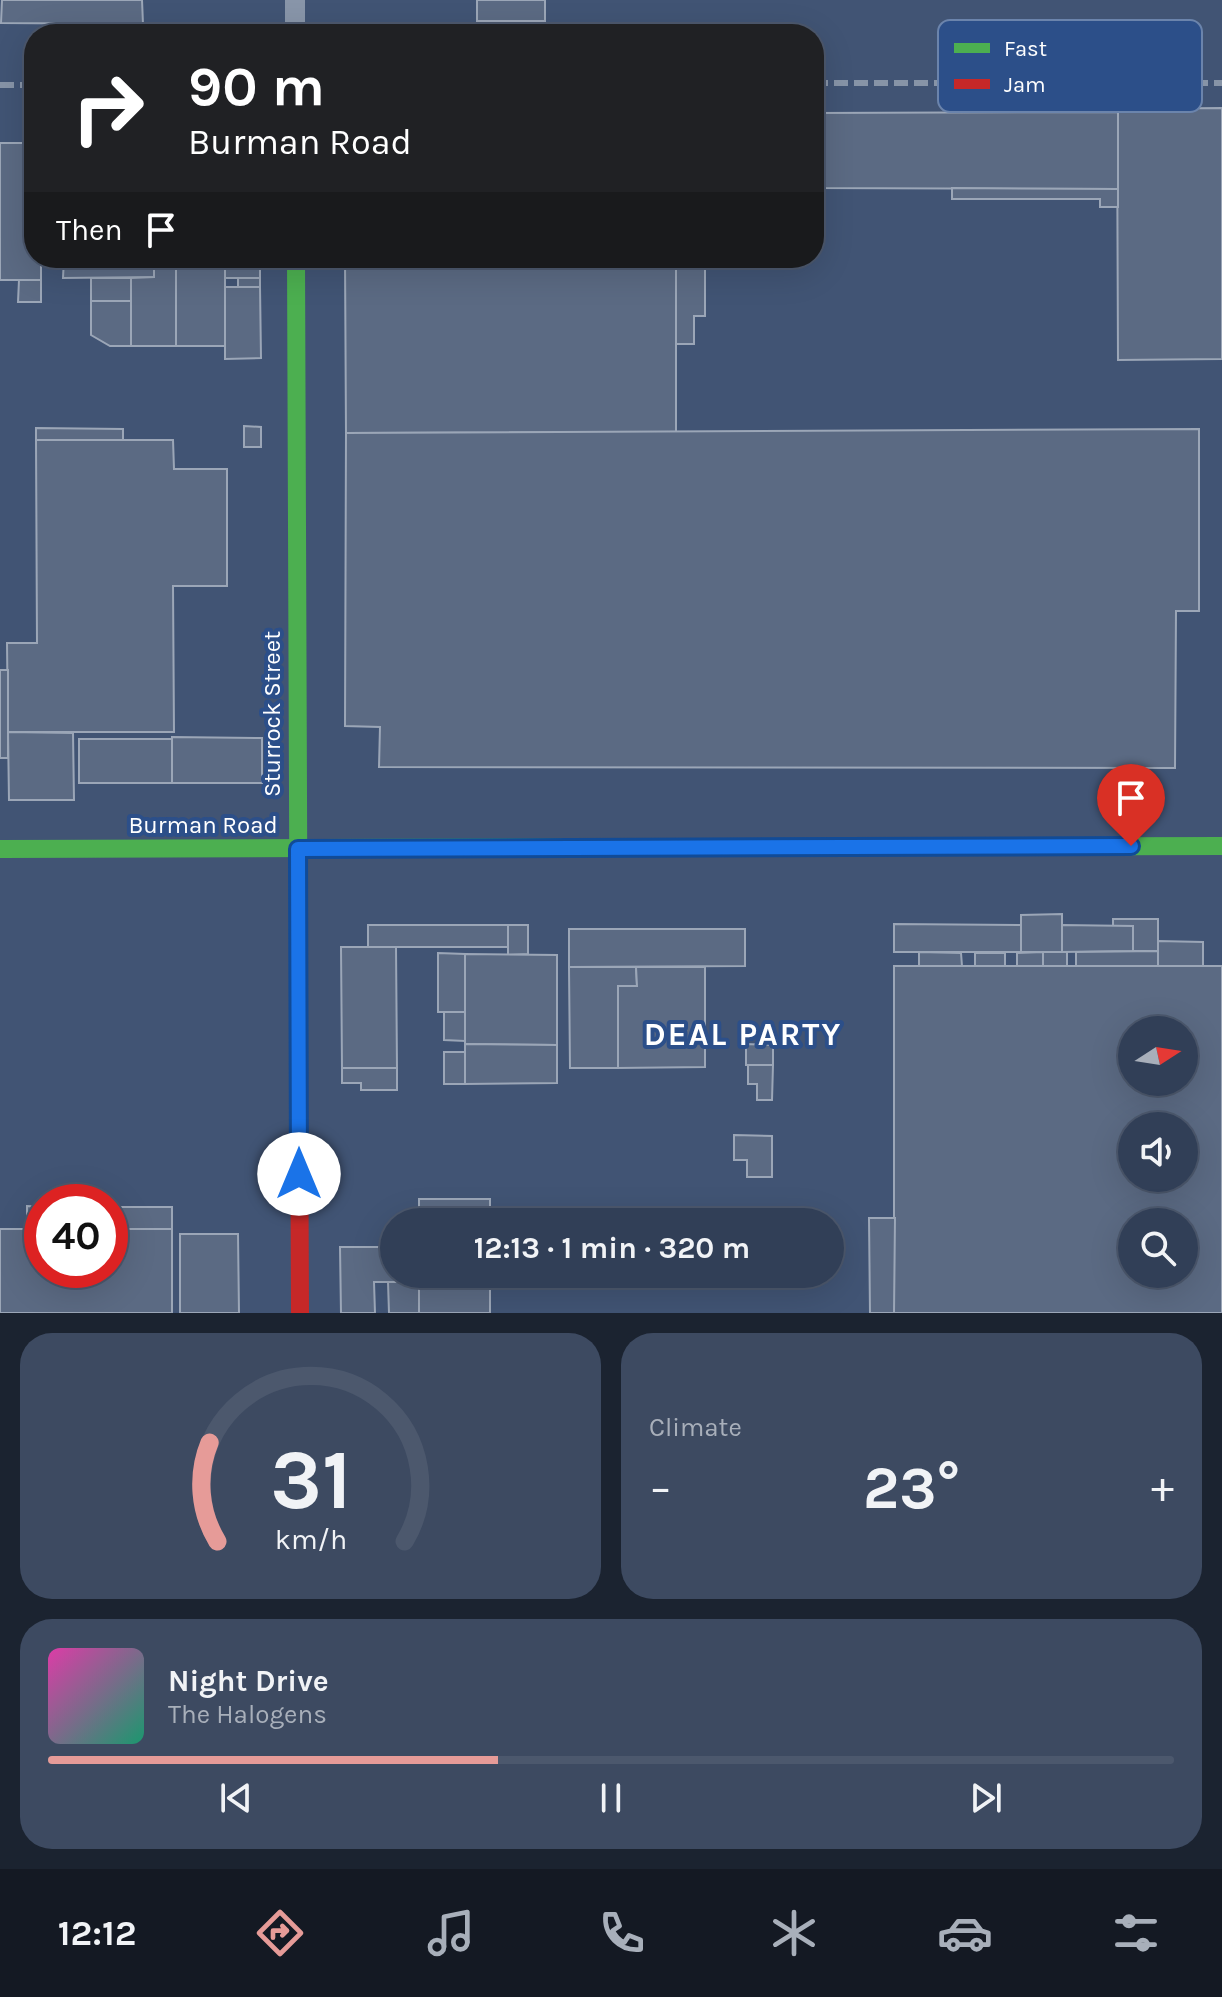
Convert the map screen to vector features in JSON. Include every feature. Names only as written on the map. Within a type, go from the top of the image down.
[{"type":"street","points":[[295,0],[295,24]]},
{"type":"street","name":"Sturrock Street","points":[[296,268],[300,1313]]},
{"type":"street","name":"Burman Road","points":[[0,849],[1222,846]]},
{"type":"building","points":[[2,0],[142,0],[143,24],[1,23]]},
{"type":"building","points":[[477,0],[545,0],[545,21],[477,21]]},
{"type":"building","points":[[1202,108],[1222,108],[1222,359],[1118,360],[1117,112],[1202,112]]},
{"type":"building","points":[[1118,112],[1118,189],[824,188],[824,113]]},
{"type":"building","points":[[0,143],[24,143],[24,268],[41,268],[41,280],[0,280]]},
{"type":"building","points":[[952,188],[1118,189],[1118,207],[1100,207],[1100,199],[952,199]]},
{"type":"building","points":[[64,268],[154,268],[154,277],[63,278]]},
{"type":"building","points":[[154,268],[176,268],[176,346],[131,346],[131,278],[154,277]]},
{"type":"building","points":[[176,268],[225,268],[225,346],[176,346]]},
{"type":"building","points":[[225,268],[260,268],[260,278],[225,278]]},
{"type":"building","points":[[345,268],[676,268],[676,432],[346,433]]},
{"type":"building","points":[[676,268],[705,268],[705,316],[694,316],[694,344],[676,344]]},
{"type":"building","points":[[91,278],[131,278],[131,301],[91,301]]},
{"type":"building","points":[[238,278],[260,278],[260,287],[238,287]]},
{"type":"building","points":[[19,280],[41,280],[41,302],[18,302]]},
{"type":"building","points":[[225,287],[260,287],[261,358],[225,359]]},
{"type":"building","points":[[91,301],[131,301],[131,346],[110,346],[91,335]]},
{"type":"building","points":[[244,426],[261,427],[261,447],[244,447]]},
{"type":"building","points":[[36,428],[123,429],[123,440],[36,440]]},
{"type":"building","points":[[1199,429],[1199,611],[1176,611],[1175,768],[379,767],[380,727],[345,726],[346,433]]},
{"type":"building","points":[[36,440],[173,440],[174,469],[227,469],[227,586],[173,586],[174,732],[8,732],[7,643],[37,643]]},
{"type":"building","points":[[0,670],[8,670],[8,758],[0,758]]},
{"type":"building","points":[[8,732],[73,733],[74,800],[9,800]]},
{"type":"building","points":[[172,737],[262,738],[262,783],[172,783]]},
{"type":"building","points":[[79,739],[172,739],[172,783],[79,783]]},
{"type":"building","points":[[1062,914],[1062,952],[1021,952],[1021,915]]},
{"type":"building","points":[[1113,919],[1158,919],[1158,951],[1133,951],[1133,926],[1113,926]]},
{"type":"building","points":[[894,924],[1021,925],[1021,952],[894,952]]},
{"type":"building","points":[[368,925],[508,925],[508,947],[368,947]]},
{"type":"building","points":[[508,925],[528,925],[528,954],[508,955]]},
{"type":"building","points":[[1062,925],[1133,926],[1133,951],[1062,952]]},
{"type":"building","points":[[569,929],[745,929],[745,966],[569,967]]},
{"type":"building","points":[[1158,941],[1203,942],[1203,966],[1158,966]]},
{"type":"building","points":[[341,947],[396,947],[397,1068],[342,1068]]},
{"type":"building","points":[[1158,951],[1158,966],[1076,966],[1076,952]]},
{"type":"building","points":[[919,952],[961,953],[962,966],[919,966]]},
{"type":"building","points":[[1043,952],[1067,952],[1067,966],[1043,966]]},
{"type":"building","points":[[1043,952],[1043,966],[1017,966],[1017,953]]},
{"type":"building","points":[[438,953],[465,954],[465,1012],[438,1012]]},
{"type":"building","points":[[975,953],[1005,953],[1005,966],[975,966]]},
{"type":"building","points":[[465,954],[557,955],[557,1045],[465,1044]]},
{"type":"building","points":[[894,966],[1222,966],[1222,1313],[894,1313]]},
{"type":"building","points":[[569,967],[636,967],[637,986],[618,986],[618,1068],[570,1068]]},
{"type":"building","points":[[636,967],[705,967],[705,1067],[618,1068],[618,986],[637,986]]},
{"type":"building","points":[[444,1012],[465,1012],[465,1041],[444,1040]]},
{"type":"building","points":[[465,1044],[557,1045],[557,1083],[465,1084]]},
{"type":"building","points":[[746,1044],[773,1045],[773,1065],[746,1065]]},
{"type":"building","points":[[444,1052],[465,1052],[465,1084],[444,1084]]},
{"type":"building","points":[[748,1065],[773,1065],[772,1100],[757,1100],[757,1084],[748,1084]]},
{"type":"building","points":[[342,1068],[397,1068],[397,1090],[361,1090],[361,1083],[342,1083]]},
{"type":"building","points":[[734,1135],[772,1136],[772,1177],[747,1177],[747,1160],[734,1160]]},
{"type":"building","points":[[419,1199],[490,1199],[490,1208],[419,1208]]},
{"type":"building","points":[[128,1207],[172,1207],[172,1229],[128,1229]]},
{"type":"building","points":[[869,1218],[895,1218],[894,1313],[870,1313]]},
{"type":"building","points":[[0,1229],[24,1229],[24,1288],[128,1288],[128,1229],[172,1229],[172,1313],[0,1313]]},
{"type":"building","points":[[180,1234],[238,1234],[239,1313],[180,1313]]},
{"type":"building","points":[[340,1247],[380,1247],[380,1282],[374,1282],[375,1313],[341,1313]]},
{"type":"building","points":[[388,1288],[419,1288],[419,1313],[389,1313]]},
{"type":"building","points":[[419,1288],[490,1288],[490,1313],[419,1313]]},
{"type":"railway","points":[[824,83],[938,83]]},
{"type":"railway","points":[[1202,83],[1222,83]]},
{"type":"railway","points":[[0,85],[24,85]]},
{"type":"traffic: fast","points":[[296,268],[299,1063]]},
{"type":"traffic: fast","points":[[861,847],[1222,846]]},
{"type":"traffic: fast","points":[[0,849],[615,847]]},
{"type":"traffic: jam","points":[[615,847],[861,847]]},
{"type":"traffic: jam","points":[[299,1063],[300,1313]]},
{"type":"district","name":"DEAL PARTY","points":[[743,1034]]},
{"type":"route","points":[[299,1174],[298,849],[1131,846]]}]
